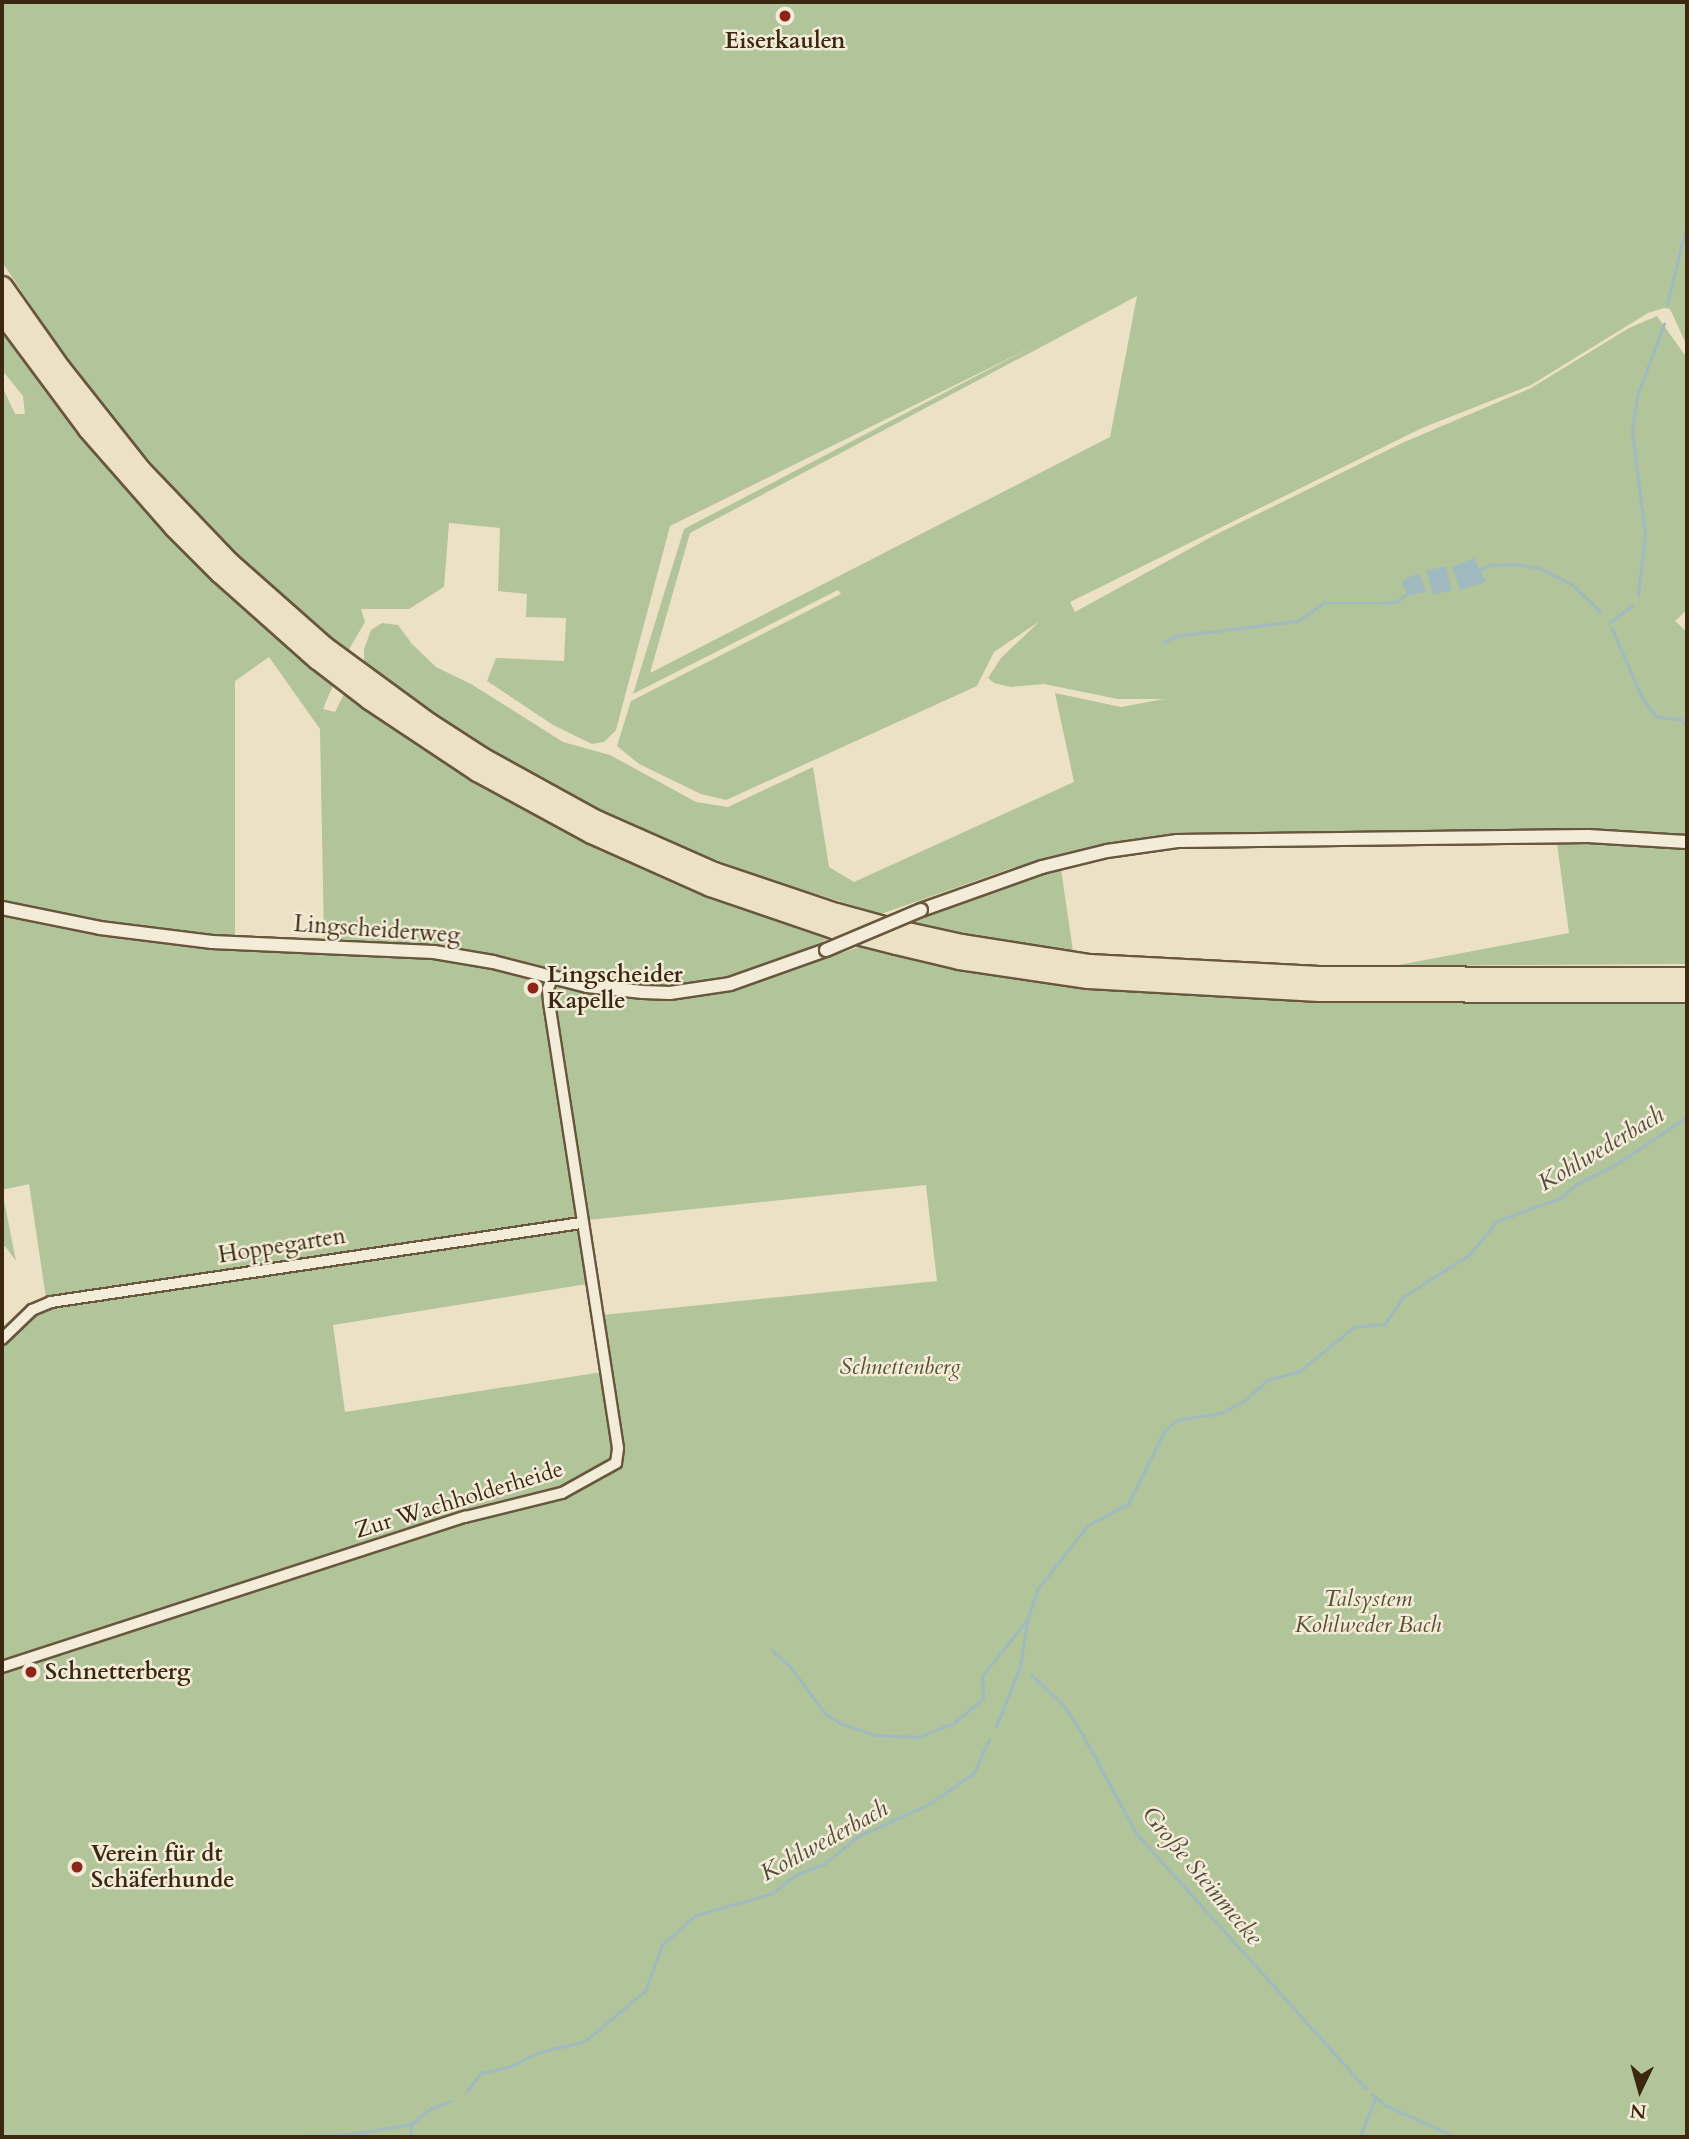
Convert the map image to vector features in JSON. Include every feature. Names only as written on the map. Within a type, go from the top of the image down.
[{"type":"highway","points":[[2,286],[60,368],[140,468],[183,516],[276,605],[376,686],[472,751],[539,790],[655,847],[714,872],[836,913],[961,944],[1114,966],[1687,992]]},
{"type":"highway","points":[[2,313],[130,479],[192,545],[267,617],[369,699],[477,771],[556,816],[650,861],[722,890],[833,928],[896,944],[1024,970],[1101,979],[1319,991],[1687,977]]},
{"type":"street","name":"Lingscheiderweg","points":[[2,908],[100,928],[212,942],[433,952],[493,962],[587,986],[670,993],[730,984],[826,950],[1016,874],[1107,851],[1177,841],[1588,836],[1687,842]]},
{"type":"street","name":"Zur Wachholderheide","points":[[2,1667],[465,1517],[562,1493],[612,1467],[618,1457],[618,1448],[549,1001],[548,989],[552,978]]},
{"type":"street","name":"Hoppegarten","points":[[2,1339],[32,1310],[51,1302],[582,1223]]},
{"type":"green space","points":[[2,2],[1687,2],[1687,346],[1670,309],[1648,313],[1531,385],[1422,428],[1070,602],[1075,612],[1213,536],[1402,443],[1531,388],[1629,328],[1657,316],[1687,358],[1687,610],[1675,621],[1687,632],[1687,964],[1393,966],[1569,933],[1557,843],[1320,845],[1319,831],[1194,834],[1102,846],[1009,869],[881,914],[755,875],[646,832],[550,784],[457,729],[375,674],[364,663],[364,649],[371,630],[382,623],[398,625],[412,644],[436,667],[471,684],[563,742],[610,755],[696,802],[728,807],[813,767],[829,867],[854,882],[1074,782],[1055,693],[1121,707],[1164,699],[1118,699],[1044,684],[1011,687],[994,683],[988,678],[1001,658],[1040,621],[994,652],[977,686],[726,800],[701,794],[639,764],[617,746],[631,701],[841,594],[838,590],[633,694],[684,529],[1034,346],[670,526],[616,730],[604,742],[592,744],[553,725],[487,681],[496,658],[564,661],[566,618],[526,617],[527,594],[498,591],[500,528],[449,523],[444,587],[409,609],[361,609],[365,622],[347,653],[276,593],[200,517],[91,395],[2,262]],"holes":[[[1137,296],[1110,437],[650,673],[690,533]]]},
{"type":"green space","points":[[2,333],[68,420],[174,540],[291,649],[334,683],[323,709],[335,712],[344,694],[414,742],[530,808],[653,872],[738,908],[834,936],[811,947],[842,953],[864,945],[965,971],[1068,987],[1315,1000],[1687,998],[1687,2137],[2,2137],[2,1333],[23,1311],[46,1298],[29,1184],[2,1190],[2,386],[15,414],[25,414],[23,396],[2,370]],"holes":[[[269,657],[320,729],[324,938],[235,936],[235,681]],[[926,1185],[937,1281],[603,1315],[588,1220]],[[587,1284],[602,1372],[345,1412],[333,1325]]]},
{"type":"green space","points":[[1061,869],[1073,951],[1024,945],[912,922],[1015,881]]},
{"type":"green space","points":[[2,1190],[16,1261],[5,1246],[2,1248]]},
{"type":"water","points":[[1474,558],[1486,582],[1460,590],[1452,567]]},
{"type":"water","points":[[1446,566],[1452,590],[1433,595],[1427,571]]},
{"type":"water","points":[[1419,573],[1426,592],[1408,596],[1401,581]]},
{"type":"waterway","points":[[1667,304],[1687,223]]},
{"type":"waterway","points":[[1638,596],[1645,535],[1632,432],[1637,396],[1664,324]]},
{"type":"waterway","points":[[1478,571],[1490,565],[1517,564],[1539,568],[1572,584],[1600,611]]},
{"type":"waterway","points":[[1164,642],[1175,636],[1298,621],[1324,603],[1386,603],[1397,601],[1409,593]]},
{"type":"waterway","points":[[1609,623],[1633,605]]},
{"type":"waterway","points":[[1612,628],[1642,697],[1653,712],[1657,717],[1680,719],[1687,725]]},
{"type":"waterway","name":"Kohlwederbach","points":[[996,1727],[1020,1667],[1027,1621],[1037,1590],[1088,1525],[1128,1504],[1164,1431],[1177,1420],[1221,1413],[1244,1401],[1267,1380],[1300,1371],[1354,1327],[1385,1324],[1403,1297],[1469,1255],[1497,1221],[1560,1198],[1577,1184],[1615,1165],[1687,1117]]},
{"type":"waterway","points":[[772,1650],[790,1666],[826,1714],[842,1724],[876,1735],[919,1737],[954,1723],[983,1699],[982,1676],[1026,1621]]},
{"type":"waterway","name":"Große Steinmecke","points":[[1031,1674],[1066,1708],[1137,1834],[1366,2088]]},
{"type":"waterway","name":"Kohlwederbach","points":[[467,2091],[481,2073],[511,2066],[540,2052],[585,2041],[645,1991],[662,1945],[696,1915],[773,1893],[795,1875],[824,1864],[857,1837],[929,1804],[973,1774],[989,1739]]},
{"type":"waterway","name":"Große Steinmecke","points":[[1372,2094],[1385,2105],[1456,2137]]},
{"type":"waterway","points":[[1360,2137],[1375,2098]]},
{"type":"waterway","name":"Kohlwederbach","points":[[266,2137],[352,2134],[411,2124],[430,2109],[451,2101]]},
{"type":"waterway","points":[[410,2137],[411,2124]]},
{"type":"place","name":"Eiserkaulen","points":[[785,16]]},
{"type":"place","name":"Lingscheider Kapelle","points":[[533,988]]},
{"type":"place","name":"Schnetterberg","points":[[31,1672]]},
{"type":"place","name":"Verein für dt Schäferhunde","points":[[77,1867]]},
{"type":"park label","name":"Schnettenberg","points":[[900,1367]]},
{"type":"park label","name":"Talsystem Kohlweder Bach","points":[[1368,1612]]}]
